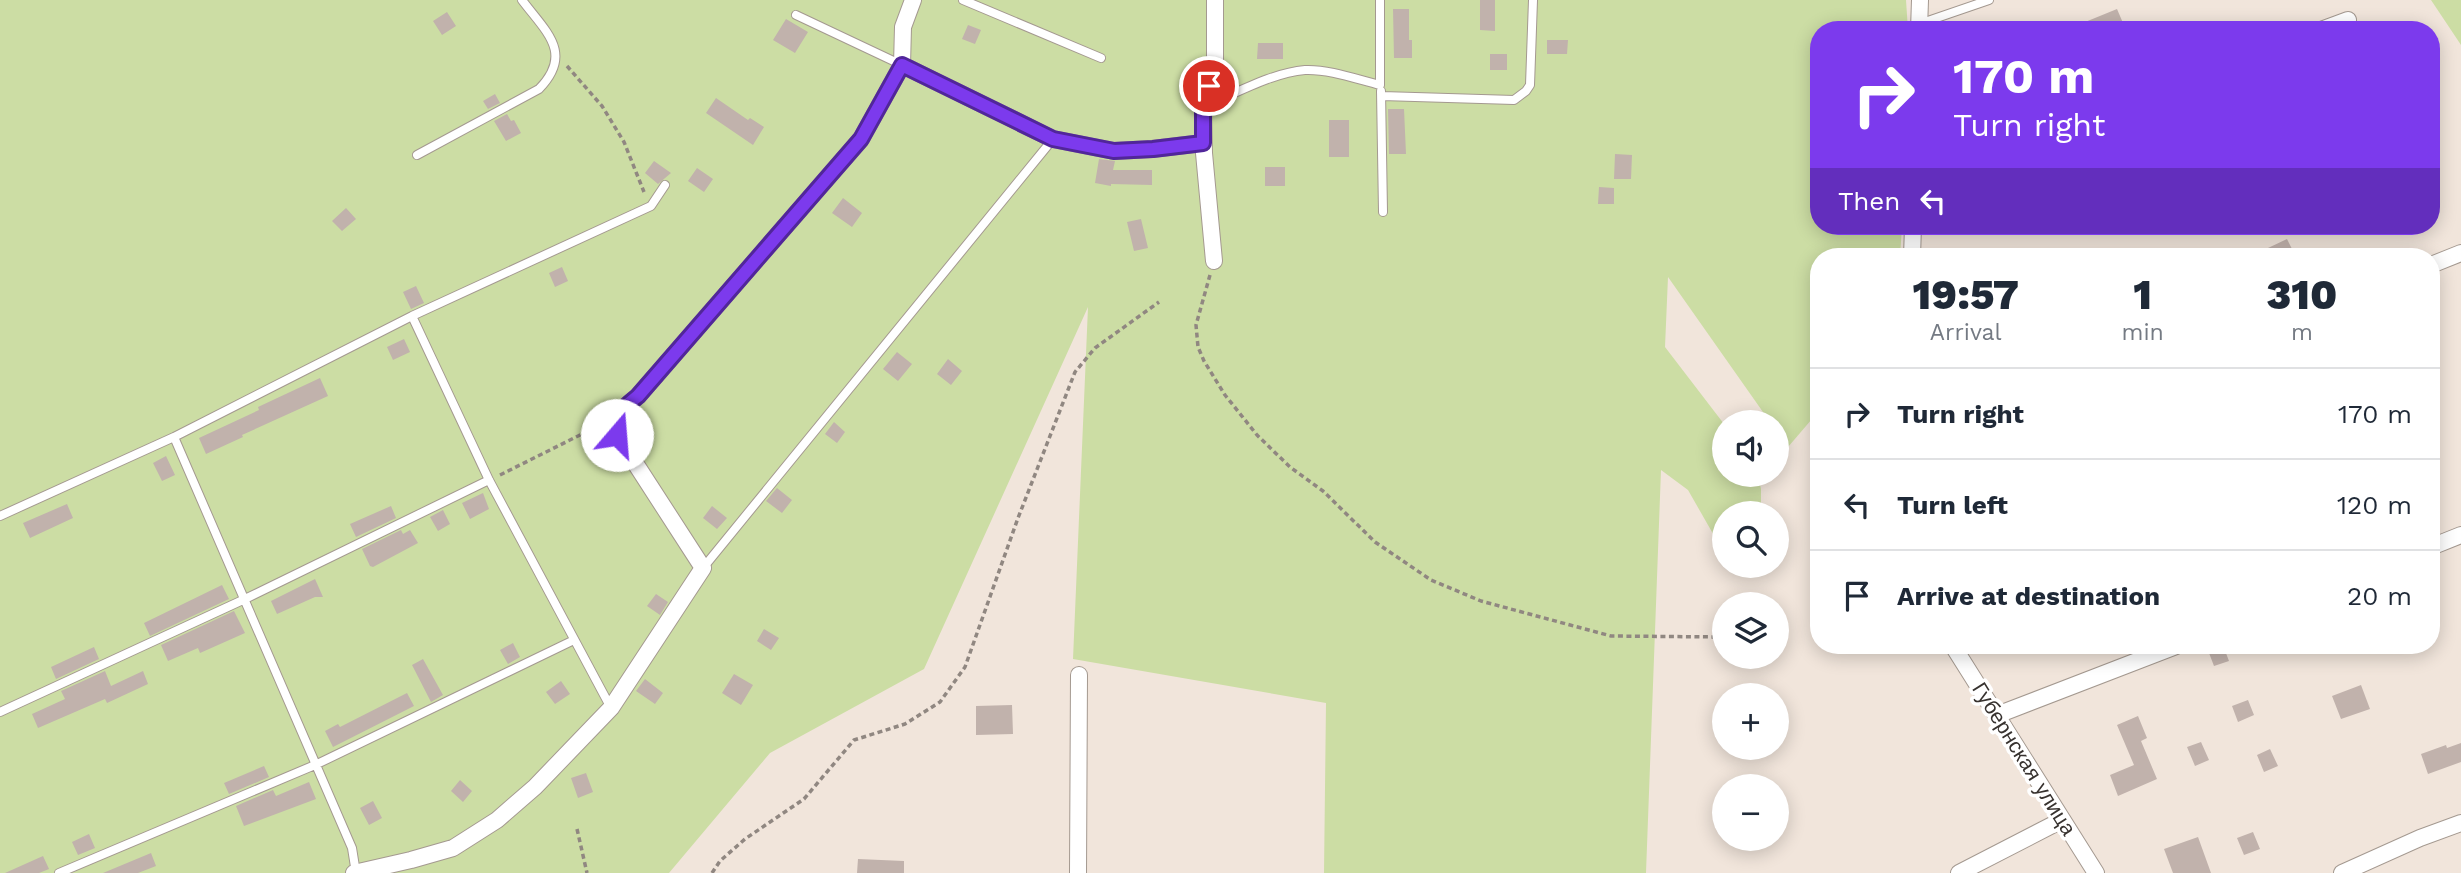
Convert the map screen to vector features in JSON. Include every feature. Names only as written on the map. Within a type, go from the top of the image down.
[{"type":"street","points":[[355,873],[453,848],[497,820],[551,774],[611,708],[704,568],[617,435],[616,417],[638,396],[861,139],[902,65],[903,27],[913,0]]},
{"type":"street","points":[[1213,261],[1203,143],[1203,107],[1215,65],[1215,0]]},
{"type":"street","points":[[1919,21],[1920,0]]},
{"type":"street","points":[[902,65],[1053,139],[1114,151],[1203,143]]},
{"type":"street","points":[[2440,261],[2461,253]]},
{"type":"street","points":[[2440,543],[2461,535]]},
{"type":"street","name":"Губернская улица","points":[[1957,654],[2096,873]]},
{"type":"street","points":[[1997,715],[2155,654]]},
{"type":"street","points":[[1078,873],[1079,675]]},
{"type":"street","points":[[1959,873],[2062,820]]},
{"type":"street","points":[[2342,873],[2461,823]]},
{"type":"lane","points":[[418,155],[538,89],[550,77],[556,64],[554,43],[522,0]]},
{"type":"lane","points":[[963,0],[1101,58]]},
{"type":"lane","points":[[1380,0],[1383,212]]},
{"type":"lane","points":[[1382,96],[1514,100],[1521,96],[1530,85],[1533,0]]},
{"type":"lane","points":[[1935,21],[1989,0]]},
{"type":"lane","points":[[796,15],[902,65]]},
{"type":"lane","points":[[1203,107],[1278,76],[1306,70],[1329,72],[1380,85]]},
{"type":"lane","points":[[704,568],[1053,139]]},
{"type":"lane","points":[[0,516],[174,437],[412,316],[651,206],[665,185]]},
{"type":"lane","points":[[412,316],[489,480],[611,708]]},
{"type":"lane","points":[[174,437],[352,848],[355,873]]},
{"type":"lane","points":[[0,712],[245,599],[489,480]]},
{"type":"lane","points":[[59,873],[315,765],[574,640]]},
{"type":"path","points":[[557,53],[602,106],[624,142],[651,206]]},
{"type":"path","points":[[1213,261],[1196,325],[1198,347],[1204,361],[1225,395],[1257,435],[1290,467],[1323,491],[1375,542],[1431,580],[1481,601],[1611,636],[1712,637]]},
{"type":"path","points":[[712,873],[720,861],[745,839],[804,799],[854,740],[905,724],[940,702],[965,667],[1018,518],[1075,373],[1094,348],[1159,302]]},
{"type":"path","points":[[489,480],[616,417]]},
{"type":"path","points":[[577,829],[587,873]]},
{"type":"green space","points":[[0,0],[1906,0],[1907,21],[1810,21],[1810,235],[1901,235],[1901,248],[1810,248],[1810,421],[1789,446],[1789,410],[1762,410],[1668,277],[1665,347],[1713,410],[1712,487],[1761,487],[1761,501],[1712,501],[1712,532],[1688,490],[1661,470],[1646,873],[1324,873],[1326,703],[1073,659],[1088,307],[924,669],[770,753],[669,873],[0,873]]},
{"type":"green space","points":[[2431,0],[2461,0],[2461,45]]},
{"type":"building","points":[[1480,0],[1495,0],[1495,31],[1480,30]]},
{"type":"building","points":[[1393,9],[1409,9],[1412,58],[1394,58]]},
{"type":"building","points":[[2117,9],[2122,21],[2088,21]]},
{"type":"building","points":[[447,12],[456,26],[442,35],[433,21]]},
{"type":"building","points":[[786,19],[808,32],[795,53],[773,40]]},
{"type":"building","points":[[968,25],[981,30],[975,44],[962,39]]},
{"type":"building","points":[[1547,40],[1568,40],[1567,54],[1547,54]]},
{"type":"building","points":[[1258,43],[1283,43],[1283,59],[1257,59]]},
{"type":"building","points":[[1490,54],[1507,54],[1507,70],[1490,70]]},
{"type":"building","points":[[495,94],[500,103],[488,109],[483,101]]},
{"type":"building","points":[[716,98],[748,120],[750,118],[764,127],[753,145],[706,113]]},
{"type":"building","points":[[1388,109],[1404,109],[1406,154],[1389,154]]},
{"type":"building","points":[[507,114],[521,133],[506,141],[494,121]]},
{"type":"building","points":[[1329,120],[1349,120],[1349,157],[1329,157]]},
{"type":"building","points":[[1615,154],[1632,155],[1631,179],[1614,179]]},
{"type":"building","points":[[1099,159],[1115,161],[1113,170],[1152,170],[1152,185],[1111,186],[1095,183]]},
{"type":"building","points":[[654,161],[671,173],[658,184],[645,173]]},
{"type":"building","points":[[1265,167],[1285,167],[1285,186],[1265,186]]},
{"type":"building","points":[[697,168],[713,179],[704,192],[688,181]]},
{"type":"building","points":[[1599,187],[1614,188],[1614,204],[1598,204]]},
{"type":"building","points":[[843,198],[862,213],[852,227],[832,213]]},
{"type":"building","points":[[346,208],[356,219],[342,231],[332,221]]},
{"type":"building","points":[[1141,219],[1148,248],[1134,251],[1127,222]]},
{"type":"building","points":[[2287,239],[2292,248],[2268,248]]},
{"type":"building","points":[[562,267],[568,281],[555,287],[549,273]]},
{"type":"building","points":[[416,286],[424,303],[411,309],[403,292]]},
{"type":"building","points":[[404,339],[410,352],[393,360],[387,347]]},
{"type":"building","points":[[897,352],[912,364],[898,381],[883,369]]},
{"type":"building","points":[[948,359],[962,371],[951,385],[937,374]]},
{"type":"building","points":[[320,378],[328,396],[206,454],[199,438]]},
{"type":"building","points":[[834,422],[845,432],[837,443],[825,434]]},
{"type":"building","points":[[166,456],[175,475],[162,481],[153,463]]},
{"type":"building","points":[[777,488],[792,500],[782,513],[766,501]]},
{"type":"building","points":[[483,493],[489,509],[470,519],[462,503]]},
{"type":"building","points":[[67,504],[73,518],[30,538],[23,523]]},
{"type":"building","points":[[391,506],[396,518],[356,537],[350,524]]},
{"type":"building","points":[[712,506],[727,518],[717,529],[703,518]]},
{"type":"building","points":[[443,510],[450,524],[438,531],[430,517]]},
{"type":"building","points":[[401,530],[403,534],[410,530],[418,543],[373,567],[370,566],[362,549]]},
{"type":"building","points":[[315,579],[323,597],[315,597],[277,614],[271,601]]},
{"type":"building","points":[[222,585],[229,599],[150,636],[144,623]]},
{"type":"building","points":[[656,594],[668,602],[660,615],[647,606]]},
{"type":"building","points":[[234,611],[245,633],[200,653],[198,648],[168,661],[161,645]]},
{"type":"building","points":[[764,629],[779,638],[771,650],[757,641]]},
{"type":"building","points":[[513,643],[520,657],[508,664],[500,650]]},
{"type":"building","points":[[94,647],[99,659],[56,679],[51,667]]},
{"type":"building","points":[[2209,654],[2226,654],[2229,661],[2214,666]]},
{"type":"building","points":[[423,659],[443,695],[431,702],[412,665]]},
{"type":"building","points":[[105,671],[111,686],[143,671],[148,684],[107,703],[105,699],[38,728],[32,714],[65,699],[61,691]]},
{"type":"building","points":[[734,674],[753,685],[741,705],[722,693]]},
{"type":"building","points":[[645,679],[663,693],[655,704],[636,691]]},
{"type":"building","points":[[561,681],[570,694],[555,704],[546,692]]},
{"type":"building","points":[[2361,685],[2370,709],[2341,719],[2332,696]]},
{"type":"building","points":[[407,693],[414,706],[333,747],[325,731],[338,724],[340,727]]},
{"type":"building","points":[[2248,700],[2254,715],[2238,722],[2232,706]]},
{"type":"building","points":[[1012,705],[1013,734],[976,735],[976,706]]},
{"type":"building","points":[[2138,716],[2147,738],[2141,741],[2157,779],[2118,796],[2110,775],[2134,765],[2117,725]]},
{"type":"building","points":[[2201,742],[2209,760],[2195,766],[2187,747]]},
{"type":"building","points":[[2461,743],[2461,762],[2428,774],[2421,754]]},
{"type":"building","points":[[2270,749],[2278,766],[2264,772],[2257,755]]},
{"type":"building","points":[[264,766],[269,777],[229,794],[224,783]]},
{"type":"building","points":[[586,773],[593,792],[578,798],[571,778]]},
{"type":"building","points":[[460,780],[472,791],[463,802],[451,791]]},
{"type":"building","points":[[309,782],[316,799],[244,826],[236,806],[273,790],[276,796]]},
{"type":"building","points":[[373,801],[382,818],[369,825],[360,808]]},
{"type":"building","points":[[2253,832],[2260,849],[2244,855],[2237,838]]},
{"type":"building","points":[[89,834],[95,848],[78,855],[72,842]]},
{"type":"building","points":[[2198,837],[2211,873],[2173,873],[2164,849]]},
{"type":"building","points":[[151,853],[156,866],[138,873],[103,873]]},
{"type":"building","points":[[43,856],[49,869],[39,873],[5,873]]},
{"type":"building","points":[[858,859],[904,861],[904,873],[857,873]]},
{"type":"route","points":[[617,435],[616,417],[624,407],[638,396],[861,139],[902,65],[1053,139],[1114,151],[1203,143],[1203,107],[1209,86]]}]
